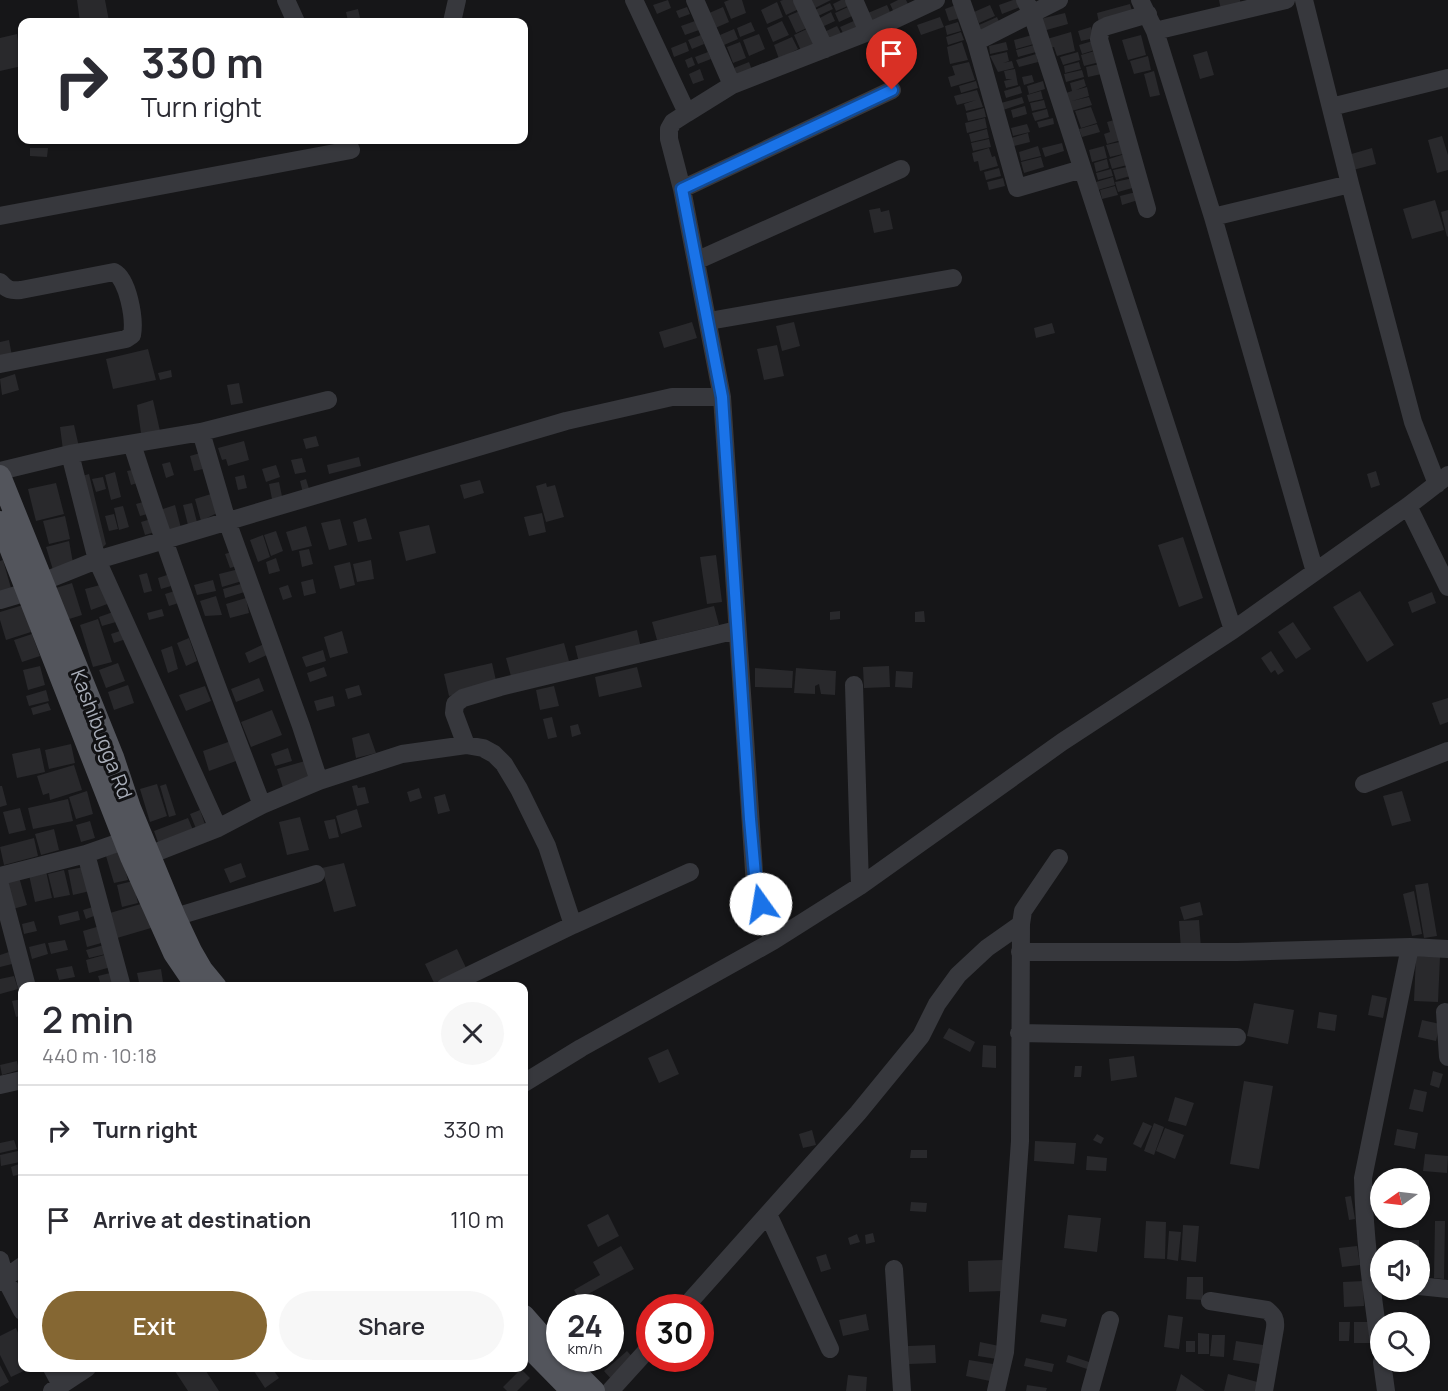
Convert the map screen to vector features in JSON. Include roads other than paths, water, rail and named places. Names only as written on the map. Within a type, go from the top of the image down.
[{"type":"main road","name":"Kashibugga Rd","points":[[0,476],[34,587],[131,857],[174,953],[194,982]]},
{"type":"main road","name":"Kashibugga Rd","points":[[0,522],[34,587],[113,757],[130,808],[175,917],[191,951],[213,982]]},
{"type":"main road","points":[[528,1321],[546,1341]]},
{"type":"main road","points":[[528,1346],[572,1391]]},
{"type":"main road","points":[[575,1372],[594,1391]]},
{"type":"street","points":[[286,0],[294,18]]},
{"type":"street","points":[[453,18],[457,0]]},
{"type":"street","points":[[634,0],[687,113]]},
{"type":"street","points":[[695,0],[732,85]]},
{"type":"street","points":[[802,0],[825,49]]},
{"type":"street","points":[[854,0],[868,32]]},
{"type":"street","points":[[773,941],[756,886],[722,397],[709,321],[682,189],[669,139],[669,129],[673,122],[732,85],[868,32],[915,5],[936,0]]},
{"type":"street","points":[[961,0],[976,42],[1017,188],[1082,169]]},
{"type":"street","points":[[976,42],[1028,7],[1059,0]]},
{"type":"street","points":[[1147,208],[1099,33],[1107,26],[1148,15],[1286,0]]},
{"type":"street","points":[[528,1081],[581,1048],[773,941],[860,886],[1062,742],[1233,630],[1316,572],[1442,479],[1413,422],[1304,0]]},
{"type":"street","points":[[1028,7],[1233,630]]},
{"type":"street","points":[[1148,15],[1213,217],[1316,572]]},
{"type":"street","points":[[1331,107],[1448,78]]},
{"type":"street","points":[[682,189],[892,90]]},
{"type":"street","points":[[0,216],[351,150],[348,144]]},
{"type":"street","points":[[696,261],[901,169]]},
{"type":"street","points":[[1213,217],[1350,183]]},
{"type":"street","points":[[0,282],[12,291],[114,272],[120,275],[126,285],[134,327],[132,335],[126,339],[0,363]]},
{"type":"street","points":[[709,321],[953,278]]},
{"type":"street","points":[[0,600],[97,560],[566,422],[672,397],[722,397]]},
{"type":"street","points":[[0,471],[69,454],[201,432],[328,400]]},
{"type":"street","points":[[201,432],[227,521],[302,726],[319,781]]},
{"type":"street","points":[[132,444],[163,540],[262,805]]},
{"type":"street","points":[[69,454],[97,560],[218,828]]},
{"type":"street","points":[[1408,506],[1448,587]]},
{"type":"street","points":[[466,745],[454,713],[455,704],[463,698],[737,630]]},
{"type":"street","points":[[854,685],[860,886]]},
{"type":"street","points":[[149,855],[218,828],[262,805],[319,781],[402,754],[466,745],[483,748],[495,754],[519,789],[547,846],[573,925]]},
{"type":"street","points":[[1364,784],[1448,751]]},
{"type":"street","points":[[0,876],[86,854],[126,840]]},
{"type":"street","points":[[86,854],[121,982]]},
{"type":"street","points":[[996,1391],[1005,1352],[1020,1141],[1021,924],[1023,911],[1059,858]]},
{"type":"street","points":[[455,982],[690,872]]},
{"type":"street","points":[[175,917],[316,874]]},
{"type":"street","points":[[0,885],[26,982]]},
{"type":"street","points":[[697,1294],[858,1113],[921,1036],[937,1004],[958,975],[987,948],[1021,924]]},
{"type":"street","points":[[1020,952],[1237,952],[1410,947],[1448,949]]},
{"type":"street","points":[[1370,1240],[1363,1178],[1410,947]]},
{"type":"street","points":[[1445,1012],[1448,1057]]},
{"type":"street","points":[[1019,1033],[1237,1037]]},
{"type":"street","points":[[0,1085],[18,1081]]},
{"type":"street","points":[[768,1214],[830,1349]]},
{"type":"street","points":[[0,1260],[3,1280],[18,1304]]},
{"type":"street","points":[[3,1280],[18,1269]]},
{"type":"street","points":[[894,1269],[902,1391]]},
{"type":"street","points":[[1430,1287],[1448,1288]]},
{"type":"street","points":[[1210,1301],[1267,1310],[1276,1320],[1264,1391]]},
{"type":"street","points":[[1090,1391],[1110,1320]]},
{"type":"street","points":[[610,1391],[636,1362]]},
{"type":"street","points":[[53,1372],[57,1388],[81,1372]]},
{"type":"street","points":[[1383,1372],[1386,1391]]}]
